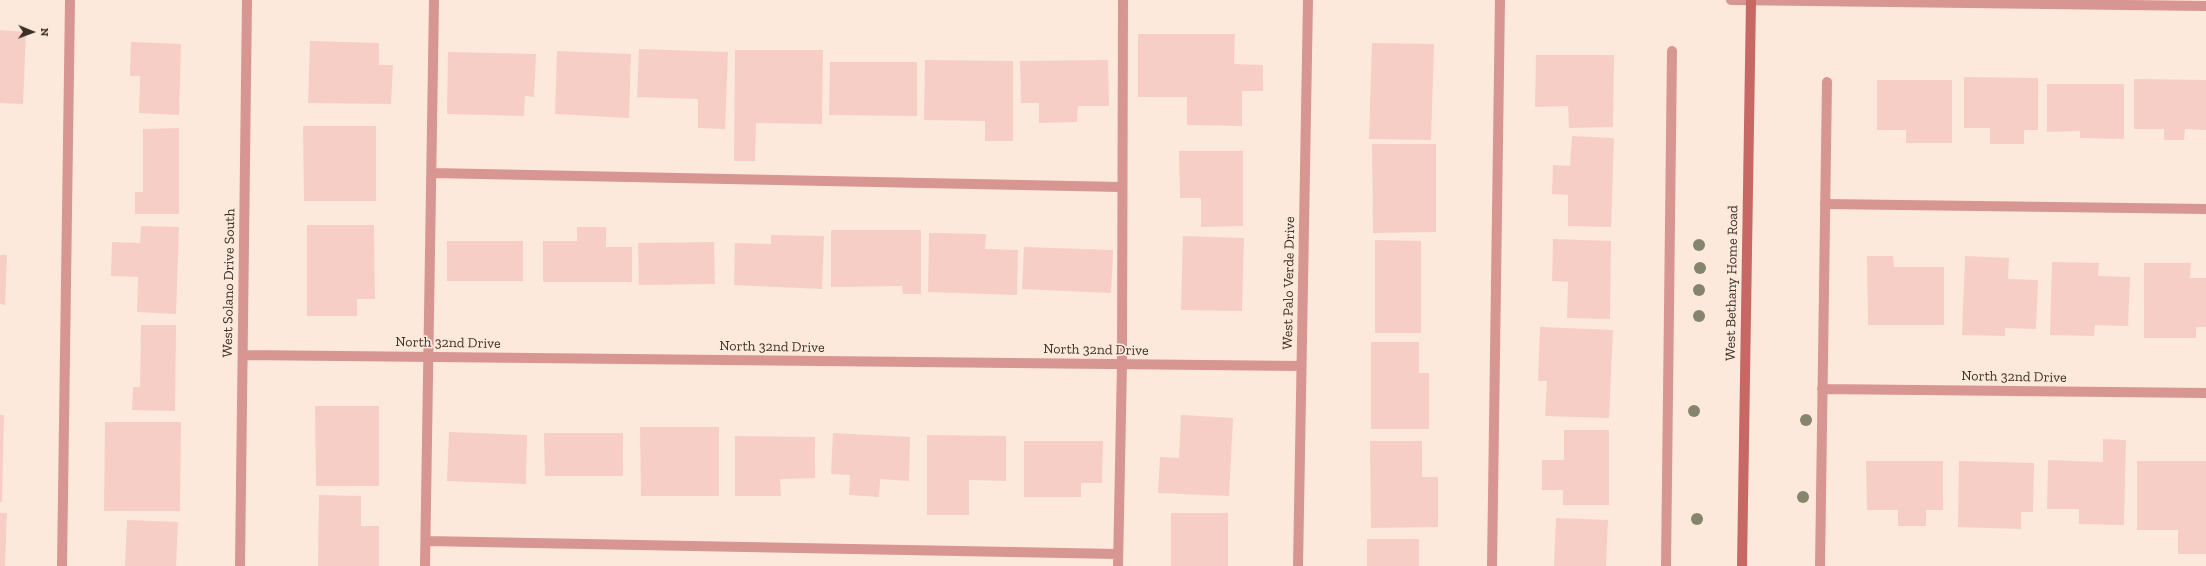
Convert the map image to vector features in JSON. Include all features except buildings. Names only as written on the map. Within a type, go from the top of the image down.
[{"type":"main road","name":"West Bethany Home Road","points":[[1742,566],[1751,0]]},
{"type":"street","points":[[62,566],[70,0]]},
{"type":"street","name":"West Solano Drive South","points":[[240,566],[247,0]]},
{"type":"street","points":[[425,566],[434,0]]},
{"type":"street","points":[[1118,566],[1122,364],[1121,187],[1123,0]]},
{"type":"street","name":"West Palo Verde Drive","points":[[1298,566],[1308,0]]},
{"type":"street","points":[[1492,566],[1500,0]]},
{"type":"street","points":[[1731,0],[2206,6]]},
{"type":"street","points":[[1666,566],[1672,51]]},
{"type":"street","points":[[1820,566],[1827,82]]},
{"type":"street","points":[[432,173],[1121,187]]},
{"type":"street","points":[[1825,204],[2206,209]]},
{"type":"street","name":"North 32nd Drive","points":[[243,355],[1302,366]]},
{"type":"street","name":"North 32nd Drive","points":[[1822,388],[2206,393]]},
{"type":"street","points":[[426,541],[1118,554]]}]
